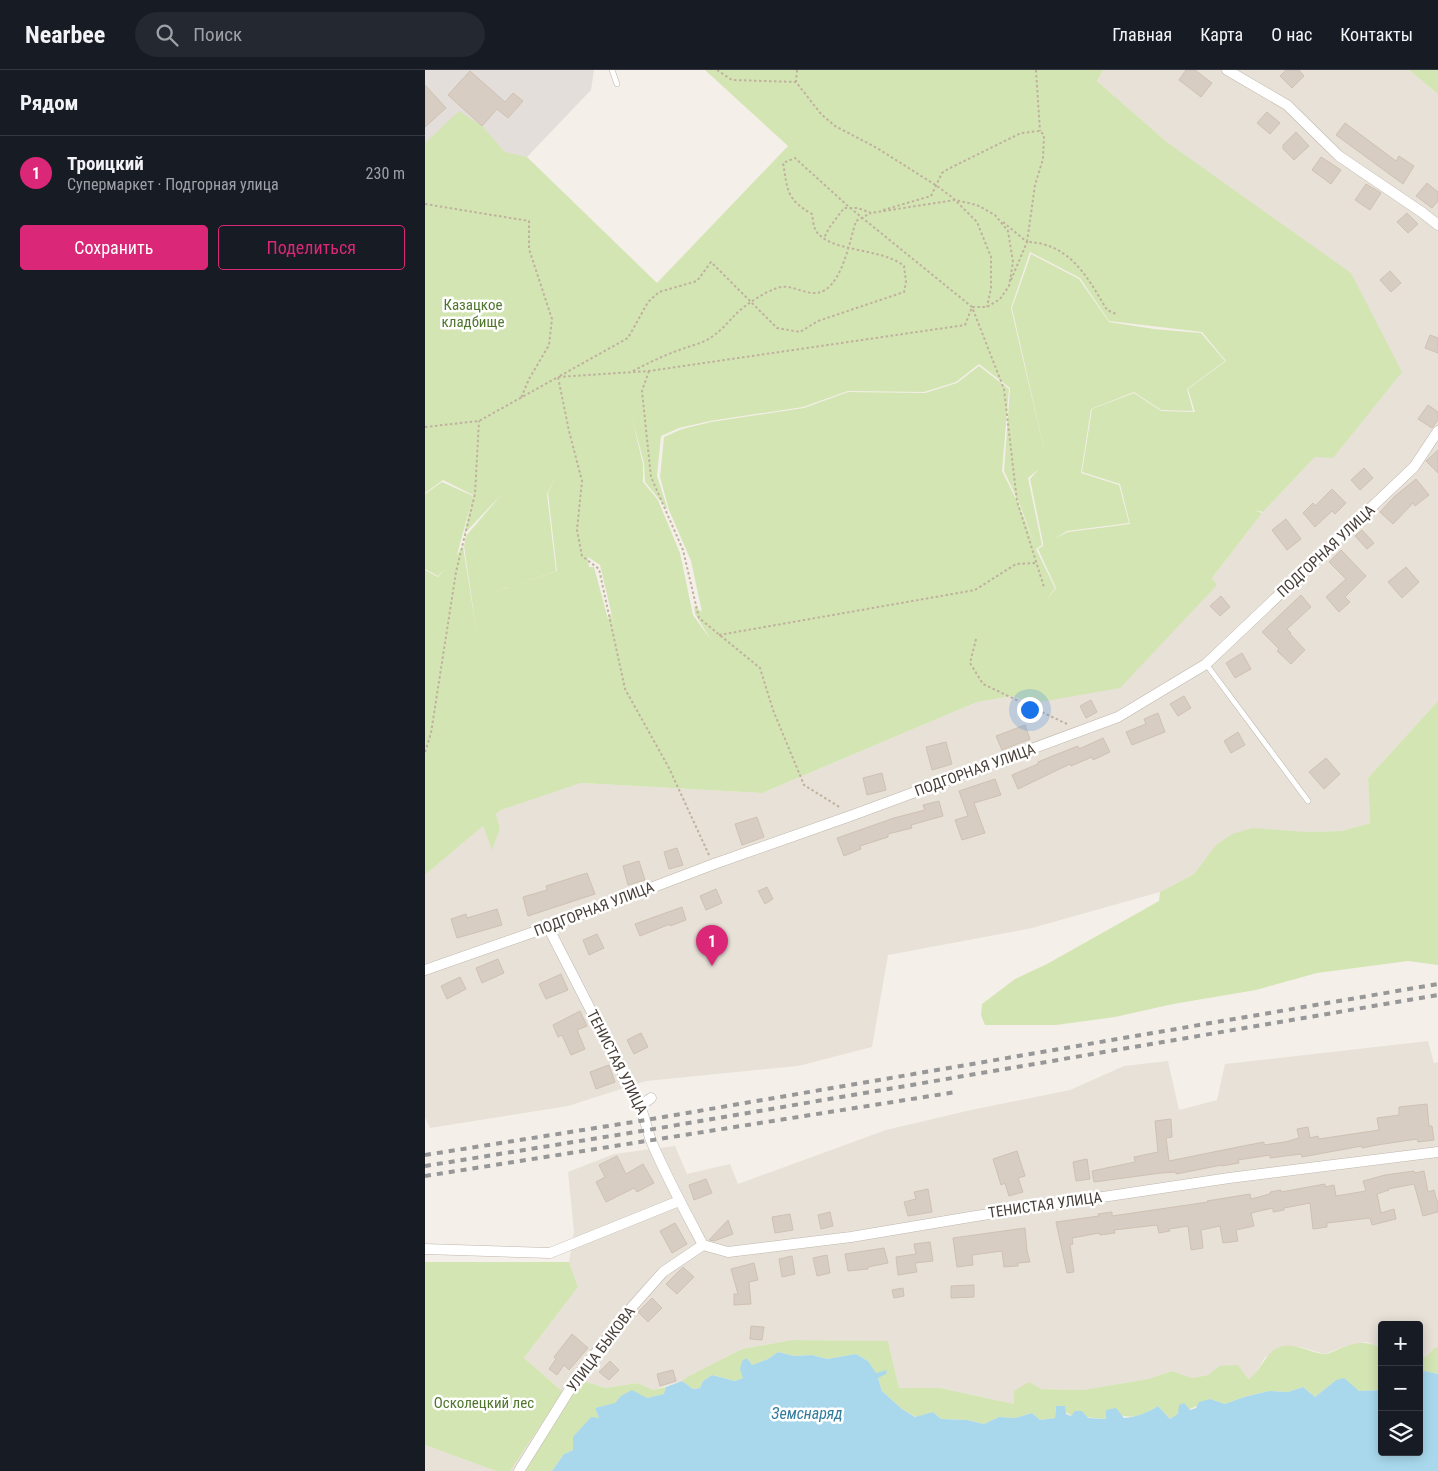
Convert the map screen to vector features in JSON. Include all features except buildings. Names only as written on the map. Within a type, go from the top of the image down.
[{"type":"street","points":[[1227,70],[1287,105],[1339,156],[1438,225]]},
{"type":"street","name":"ПОДГОРНАЯ УЛИЦА","points":[[425,970],[548,927],[713,864],[853,815],[1118,717],[1207,664],[1414,467],[1438,431]]},
{"type":"street","name":"ТЕНИСТАЯ УЛИЦА","points":[[548,927],[640,1106],[652,1141],[679,1200],[703,1245],[728,1252],[851,1237],[975,1216],[1219,1180],[1438,1152]]},
{"type":"street","points":[[640,1106],[651,1098]]},
{"type":"street","points":[[425,1249],[551,1253],[679,1200]]},
{"type":"street","name":"УЛИЦА БЫКОВА","points":[[519,1471],[580,1373],[632,1307],[663,1272],[703,1245]]},
{"type":"lane","points":[[612,70],[617,84]]},
{"type":"lane","points":[[1207,664],[1308,801]]},
{"type":"path","points":[[717,70],[732,80],[797,82]]},
{"type":"path","points":[[797,70],[797,82],[821,114],[835,126],[877,148],[937,186],[955,200],[977,222],[991,257],[991,288],[987,307]]},
{"type":"path","points":[[972,307],[987,307],[1000,299],[1009,284],[1027,242],[1035,185],[1043,159],[1044,135],[1040,131],[1036,70]]},
{"type":"path","points":[[632,372],[657,358],[709,340],[736,314],[778,287],[811,294],[825,290],[833,282],[843,264],[856,221],[871,213],[931,196],[942,174],[948,168],[1021,133],[1040,131]]},
{"type":"path","points":[[425,427],[479,421],[627,338],[648,302],[659,292],[697,281],[711,262],[777,328],[800,332],[818,321],[904,292],[906,282],[904,266],[896,260],[848,247],[837,246],[823,240],[815,229],[812,214],[800,207],[788,192],[783,163],[795,158],[849,207],[972,307],[1004,389],[1017,501],[1044,587]]},
{"type":"path","points":[[823,240],[829,228],[844,208],[859,208],[871,213],[955,200],[977,205],[998,218],[1027,242],[1039,243],[1066,254],[1078,265],[1107,310],[1116,314]]},
{"type":"path","points":[[425,204],[529,221],[529,249],[552,319],[549,345],[529,378],[521,398]]},
{"type":"path","points":[[998,218],[1009,231],[1013,262],[1009,284]]},
{"type":"path","points":[[558,377],[649,371],[965,325],[972,307]]},
{"type":"path","points":[[649,371],[642,391],[651,477],[683,550],[699,618],[760,668],[773,710],[804,785],[853,815]]},
{"type":"path","points":[[558,377],[582,481],[577,530],[581,556],[599,569],[625,689],[669,768],[713,864]]},
{"type":"path","points":[[425,752],[431,733],[456,572],[475,494],[479,421]]},
{"type":"path","points":[[719,635],[975,590],[1016,564],[1037,563]]},
{"type":"path","points":[[976,639],[970,663],[983,684],[1081,731]]},
{"type":"shaded area","points":[[425,70],[594,70],[591,90],[527,157],[425,151]]},
{"type":"shaded area","points":[[1103,70],[1409,70],[1438,94],[1438,701],[1368,778],[1370,823],[1342,831],[1305,832],[1215,846],[1194,874],[1160,892],[1032,928],[888,955],[872,1047],[798,1066],[646,1081],[568,1106],[430,1128],[425,1117],[425,875],[483,826],[492,849],[500,829],[496,814],[501,810],[581,783],[762,793],[977,702],[1012,696],[1034,703],[1217,585],[1212,578],[1262,513],[1315,457],[1168,143],[1097,81]]},
{"type":"shaded area","points":[[1428,1041],[1434,1063],[1438,1062],[1438,1347],[1434,1348],[1426,1357],[1423,1357],[1423,1321],[1378,1321],[1378,1346],[1366,1342],[1343,1347],[1325,1354],[1300,1347],[1265,1357],[1255,1375],[1247,1379],[1219,1366],[1208,1375],[1192,1378],[1172,1371],[1148,1379],[1082,1390],[1041,1389],[1014,1404],[940,1388],[899,1388],[888,1341],[792,1340],[742,1349],[682,1381],[653,1390],[638,1383],[605,1388],[581,1380],[525,1471],[510,1471],[563,1392],[524,1358],[578,1287],[569,1262],[574,1232],[568,1172],[614,1154],[675,1146],[687,1174],[730,1164],[738,1184],[886,1130],[1070,1090],[1124,1066],[1168,1061],[1179,1110],[1217,1100],[1225,1064]]},
{"type":"shaded area","points":[[425,1445],[496,1471],[425,1471]]},
{"type":"green space","name":"Казацкое кладбище","points":[[705,70],[1103,70],[1097,81],[1168,143],[1351,273],[1402,372],[1333,458],[1315,457],[1263,512],[1254,510],[1262,513],[1212,578],[1217,585],[1120,688],[1034,703],[1012,696],[977,702],[762,793],[581,783],[501,810],[496,814],[500,829],[492,850],[483,826],[425,875],[425,570],[438,577],[445,569],[438,576],[425,569],[425,494],[442,482],[473,496],[443,480],[425,493],[425,143],[459,111],[482,126],[505,152],[527,157],[657,283],[788,146]],"holes":[[[1030,252],[1080,278],[1109,321],[1202,332],[1226,361],[1188,389],[1195,412],[1161,411],[1134,393],[1092,409],[1082,472],[1120,484],[1130,524],[1068,532],[1056,538],[1067,531],[1129,523],[1119,485],[1081,473],[1091,409],[1134,392],[1161,410],[1193,411],[1187,389],[1225,361],[1201,333],[1154,329],[1109,322],[1079,279],[1031,254],[1012,308],[1047,462],[1011,308]],[[979,364],[1010,388],[1004,471],[1020,505],[1036,548],[1019,505],[1002,471],[1009,389],[979,366],[957,383],[925,393],[848,392],[804,408],[711,422],[682,429],[664,437],[660,477],[669,510],[691,561],[702,612],[694,606],[695,614],[711,640],[693,615],[680,553],[658,500],[643,482],[643,464],[632,418],[644,463],[645,482],[668,510],[657,476],[661,436],[679,428],[710,421],[803,407],[848,391],[924,392],[956,382]],[[1039,469],[1030,479],[1043,543],[1043,546],[1038,549],[1056,588],[1045,602],[1055,588],[1036,549],[1042,545],[1028,478]],[[557,474],[548,493],[557,571],[489,594],[556,571],[547,494]],[[502,494],[466,536],[464,546],[478,641],[463,546],[457,555],[471,502],[464,534]],[[588,557],[600,565],[616,633],[611,613],[608,619],[594,567],[589,567]]]},
{"type":"green space","points":[[1409,70],[1438,70],[1438,94]]},
{"type":"green space","points":[[1438,701],[1438,965],[1408,961],[1317,973],[1256,990],[1173,1004],[1115,1017],[1056,1025],[985,1025],[981,1015],[982,1004],[1015,979],[1047,964],[1159,901],[1160,892],[1194,874],[1215,846],[1232,834],[1253,828],[1305,832],[1342,831],[1370,823],[1368,778]]},
{"type":"green space","name":"Осколецкий лес","points":[[425,1262],[569,1262],[578,1287],[524,1358],[563,1392],[510,1471],[496,1471],[425,1445]]},
{"type":"green space","points":[[792,1340],[888,1341],[899,1388],[940,1388],[1014,1404],[1014,1391],[1029,1382],[1041,1389],[1082,1390],[1148,1379],[1172,1371],[1192,1378],[1208,1375],[1219,1366],[1238,1365],[1248,1379],[1257,1372],[1270,1353],[1280,1347],[1292,1346],[1326,1354],[1352,1344],[1366,1343],[1378,1347],[1378,1390],[1359,1391],[1336,1380],[1315,1397],[1303,1387],[1288,1392],[1269,1391],[1225,1404],[1210,1399],[1170,1419],[1158,1406],[1144,1414],[1133,1417],[1127,1417],[1106,1410],[1106,1419],[1072,1416],[1056,1406],[1055,1418],[1040,1420],[1032,1413],[1015,1418],[999,1417],[984,1424],[967,1420],[941,1419],[933,1412],[916,1417],[902,1409],[882,1391],[878,1378],[868,1361],[856,1354],[827,1359],[812,1355],[794,1356],[778,1352],[768,1359],[752,1365],[747,1358],[744,1378],[735,1381],[712,1375],[703,1381],[700,1388],[693,1389],[682,1381],[742,1349]]},
{"type":"green space","points":[[1438,1347],[1438,1374],[1423,1371],[1423,1357],[1426,1357],[1434,1348]]},
{"type":"green space","points":[[581,1380],[605,1388],[638,1383],[653,1390],[666,1387],[665,1394],[647,1398],[621,1396],[615,1404],[595,1408],[599,1418],[573,1450],[564,1454],[552,1471],[525,1471]]},
{"type":"water","name":"Земснаряд","points":[[778,1352],[794,1356],[812,1355],[827,1359],[856,1354],[868,1361],[876,1373],[887,1370],[886,1374],[878,1378],[882,1391],[902,1409],[915,1417],[933,1412],[941,1419],[967,1420],[984,1424],[999,1417],[1015,1418],[1032,1413],[1040,1420],[1055,1418],[1056,1406],[1065,1406],[1066,1414],[1071,1416],[1075,1411],[1082,1411],[1088,1418],[1106,1419],[1106,1410],[1116,1408],[1124,1418],[1142,1414],[1158,1406],[1170,1419],[1178,1414],[1179,1405],[1184,1403],[1190,1410],[1196,1408],[1199,1402],[1210,1399],[1225,1404],[1269,1391],[1288,1392],[1303,1387],[1315,1397],[1336,1380],[1344,1378],[1359,1391],[1378,1390],[1378,1456],[1423,1456],[1423,1371],[1425,1371],[1438,1374],[1438,1471],[552,1471],[564,1454],[573,1450],[573,1437],[591,1417],[599,1418],[595,1408],[615,1403],[621,1396],[632,1390],[647,1398],[664,1394],[666,1387],[682,1381],[693,1389],[700,1388],[703,1381],[712,1375],[735,1381],[743,1378],[740,1369],[742,1361],[747,1358],[752,1365],[768,1359]]},
{"type":"railway","points":[[425,1155],[646,1120],[1438,984]]},
{"type":"railway","points":[[425,1166],[648,1130],[1438,995]]},
{"type":"railway","points":[[425,1176],[956,1092]]},
{"type":"place","name":"Троицкий","points":[[712,966]]}]
